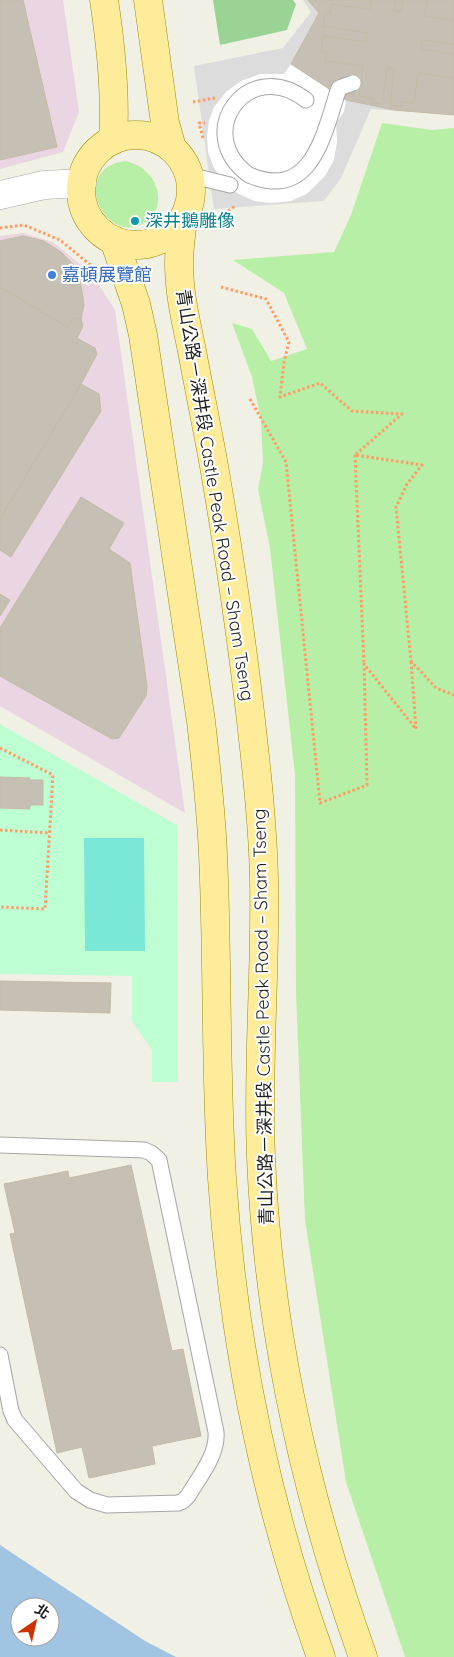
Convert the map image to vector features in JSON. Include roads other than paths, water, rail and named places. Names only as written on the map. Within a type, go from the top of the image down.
[{"type":"main road","points":[[104,0],[114,90],[115,115],[112,140]]},
{"type":"main road","points":[[148,0],[165,124],[172,148]]},
{"type":"main road","points":[[133,135],[154,138],[172,148],[182,160],[189,175],[191,190],[189,206],[183,220],[171,232],[157,241],[145,244],[129,244],[114,240],[99,231],[89,217],[82,201],[82,183],[87,166],[97,151],[112,140],[133,135]]},
{"type":"main road","name":"青山公路－深井段 Castle Peak Road – Sham Tseng","points":[[183,220],[179,263],[182,300],[222,514],[247,688],[261,817],[264,881],[260,1099],[261,1157],[271,1288],[299,1443],[336,1580],[364,1657]]},
{"type":"main road","points":[[114,240],[136,304],[143,335],[203,738],[213,854],[222,1176],[230,1276],[237,1326],[252,1409],[275,1513],[291,1570],[321,1657]]},
{"type":"street","points":[[0,195],[44,185],[82,183]]},
{"type":"lane","points":[[306,100],[287,88],[276,86],[252,90],[234,104],[228,115],[224,138],[227,150],[239,169],[249,176],[271,182],[289,178],[305,169],[318,149],[339,88],[354,83]]},
{"type":"lane","points":[[189,175],[230,186]]},
{"type":"lane","points":[[0,1145],[144,1150],[152,1153],[159,1160],[217,1441],[213,1452],[188,1496],[178,1503],[107,1505],[90,1500],[76,1491],[15,1420],[11,1412],[0,1354]]},
{"type":"place","name":"深井鵝雕像","points":[[135,221]]},
{"type":"place","name":"嘉頓展覽館","points":[[52,275]]}]
